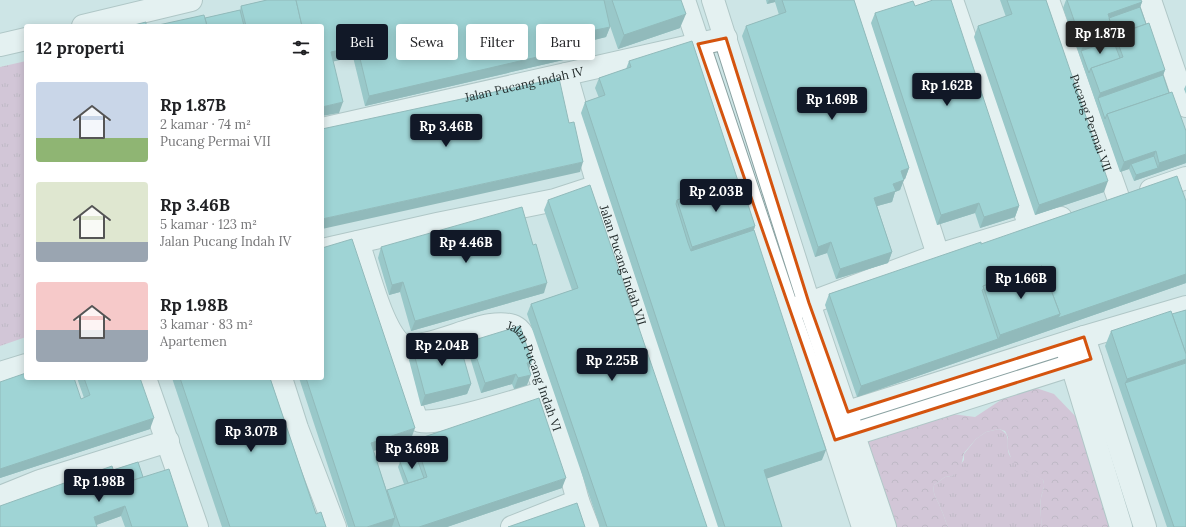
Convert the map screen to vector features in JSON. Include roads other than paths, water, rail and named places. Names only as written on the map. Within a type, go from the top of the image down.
[{"type":"street","points":[[91,24],[191,0]]},
{"type":"street","points":[[684,0],[788,311],[838,415]]},
{"type":"street","points":[[713,0],[809,303],[845,437],[885,527]]},
{"type":"street","points":[[929,0],[858,6],[938,255]]},
{"type":"street","points":[[952,0],[1030,227]]},
{"type":"street","name":"Pucang Permai VII","points":[[1048,0],[1119,200]]},
{"type":"street","points":[[1150,0],[1186,106]]},
{"type":"street","name":"Jalan Pucang Indah IV","points":[[324,129],[726,38]]},
{"type":"street","points":[[0,45],[24,39]]},
{"type":"street","name":"Jalan Pucang Indah VII","points":[[566,74],[598,186],[709,527]]},
{"type":"street","points":[[788,311],[938,255],[1186,178]]},
{"type":"street","points":[[324,250],[555,200],[598,186]]},
{"type":"street","points":[[358,242],[384,316],[392,334],[397,341],[401,376],[416,420],[428,422],[463,415],[545,392]]},
{"type":"street","points":[[838,415],[1074,340],[1186,307]]},
{"type":"street","name":"Jalan Pucang Indah VI","points":[[397,341],[402,345],[417,346],[481,327],[500,325],[516,328],[528,344],[560,434],[578,501],[588,527]]},
{"type":"street","points":[[1074,340],[1081,362],[1145,527]]},
{"type":"street","points":[[845,437],[1081,362]]},
{"type":"street","points":[[1081,362],[1121,527]]},
{"type":"street","points":[[0,373],[24,366]]},
{"type":"street","points":[[146,380],[197,527]]},
{"type":"street","points":[[282,380],[297,428],[335,527]]},
{"type":"street","points":[[845,437],[863,527]]},
{"type":"street","points":[[0,497],[40,481],[168,441]]},
{"type":"street","points":[[512,527],[578,501]]}]
